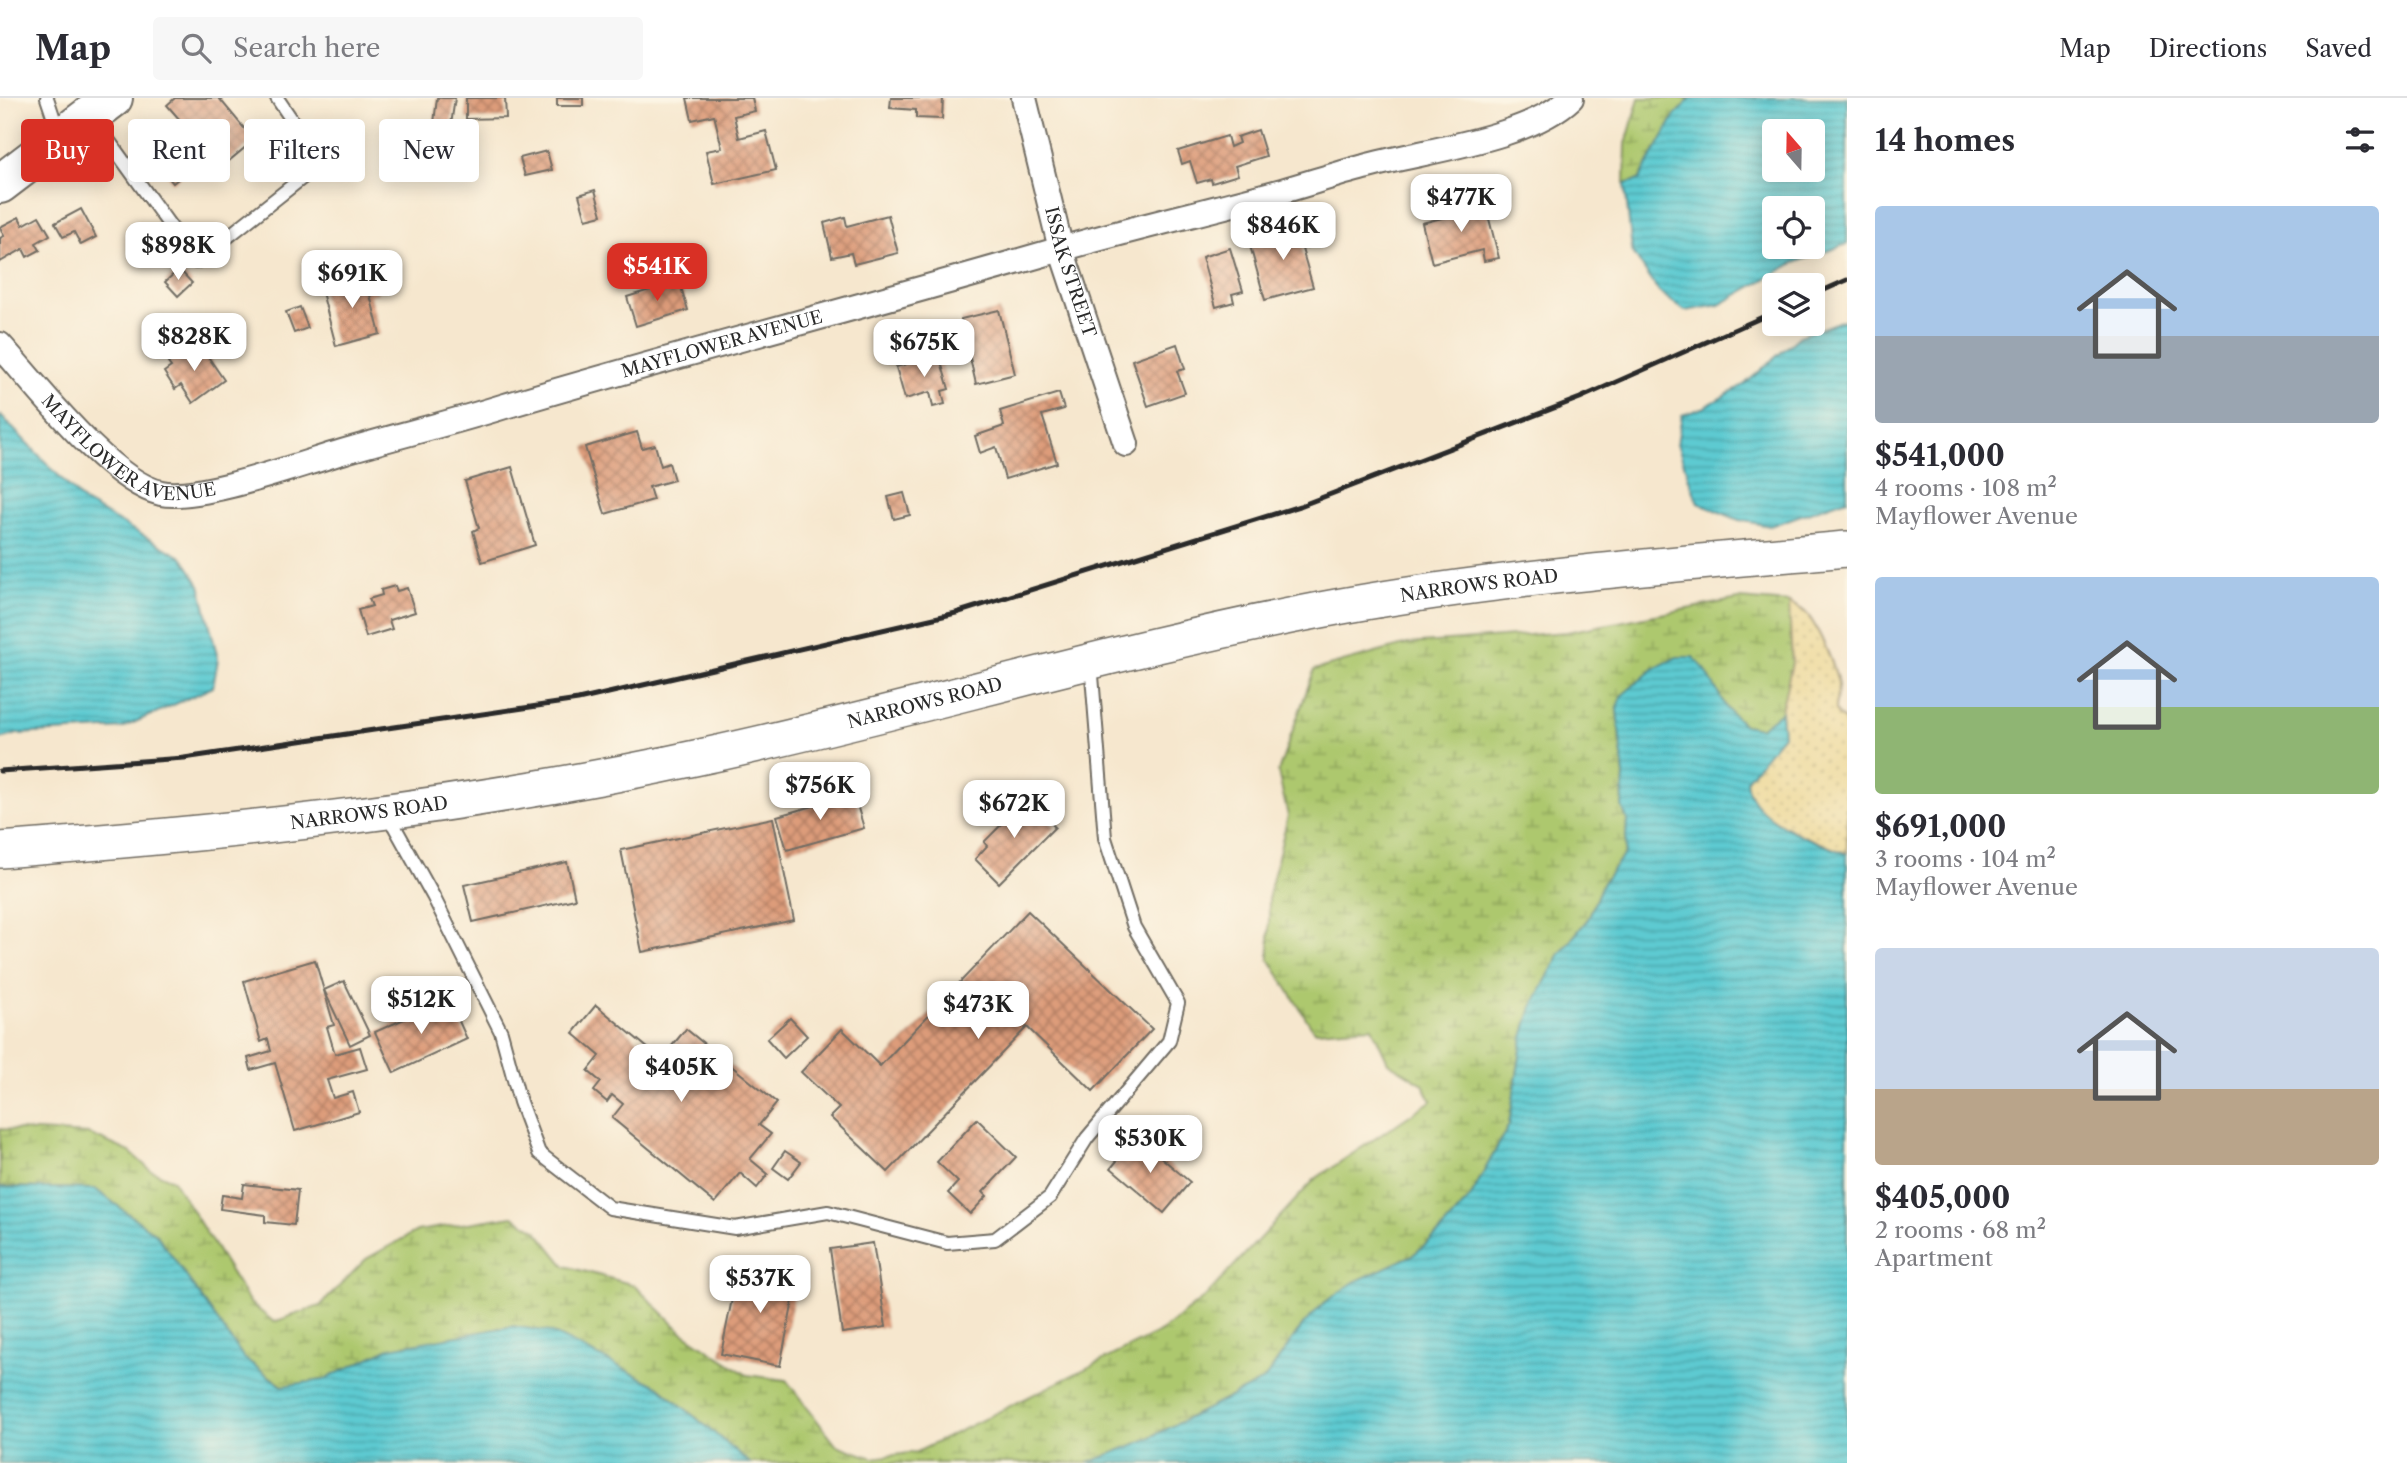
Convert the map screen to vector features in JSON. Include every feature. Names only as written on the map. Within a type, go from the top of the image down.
[{"type":"main road","points":[[86,119],[102,107]]},
{"type":"main road","points":[[0,184],[21,168]]},
{"type":"main road","name":"NARROWS ROAD","points":[[0,850],[194,835],[386,813],[533,790],[709,755],[1254,623],[1406,596],[1592,574],[1847,549]]},
{"type":"street","name":"ISSAK STREET","points":[[1024,98],[1061,249],[1126,444]]},
{"type":"street","name":"MAYFLOWER AVENUE","points":[[0,345],[87,443],[119,470],[146,488],[161,493],[183,493],[232,484],[642,365],[1282,191],[1364,166],[1499,134],[1536,122],[1553,113],[1571,98]]},
{"type":"lane","points":[[47,98],[54,119]]},
{"type":"lane","points":[[102,107],[195,262],[321,163],[277,98]]},
{"type":"lane","points":[[386,813],[433,896],[501,1032],[520,1102],[539,1153],[610,1208],[735,1227],[828,1212],[947,1243],[995,1239],[1050,1197],[1087,1138],[1169,1041],[1178,1003],[1134,927],[1105,838],[1091,662]]},
{"type":"green space","points":[[1639,98],[1691,98],[1675,115],[1639,180],[1625,184],[1626,144]]},
{"type":"green space","points":[[1739,599],[1789,603],[1792,663],[1781,712],[1760,728],[1744,725],[1727,709],[1705,669],[1617,710],[1624,776],[1622,806],[1627,820],[1625,853],[1602,884],[1588,919],[1559,955],[1523,1037],[1509,1125],[1470,1198],[1439,1233],[1413,1255],[1354,1282],[1303,1325],[1264,1380],[1143,1441],[1088,1463],[750,1463],[658,1386],[390,1348],[323,1380],[283,1386],[244,1358],[157,1235],[95,1189],[0,1187],[0,1129],[89,1134],[130,1152],[150,1170],[173,1180],[250,1303],[274,1322],[320,1306],[366,1259],[417,1231],[513,1216],[536,1230],[565,1266],[634,1285],[682,1332],[747,1375],[786,1380],[836,1445],[873,1458],[917,1452],[1160,1332],[1205,1297],[1315,1179],[1431,1101],[1423,1084],[1388,1062],[1372,1027],[1314,1031],[1269,959],[1269,894],[1288,816],[1278,772],[1314,670],[1408,644],[1567,632]]},
{"type":"sand","points":[[1789,603],[1807,614],[1821,638],[1838,685],[1835,709],[1847,722],[1847,854],[1801,835],[1771,817],[1749,794],[1745,780],[1783,735],[1781,712],[1792,663]]},
{"type":"water","points":[[1691,98],[1847,98],[1847,244],[1825,252],[1825,196],[1762,196],[1762,259],[1805,259],[1776,273],[1762,273],[1762,281],[1719,305],[1685,311],[1659,292],[1632,251],[1625,184],[1639,180],[1675,115]]},
{"type":"water","points":[[1847,319],[1847,499],[1770,526],[1739,520],[1698,503],[1677,444],[1682,415],[1703,408],[1745,384],[1800,336],[1825,336],[1825,327]]},
{"type":"water","points":[[0,415],[84,502],[183,558],[200,585],[218,659],[213,687],[122,728],[17,734],[0,739]]},
{"type":"water","points":[[1677,657],[1693,657],[1705,669],[1727,709],[1744,725],[1760,728],[1781,712],[1783,735],[1746,780],[1750,794],[1758,807],[1785,827],[1847,854],[1847,1463],[1088,1463],[1143,1441],[1264,1380],[1303,1325],[1325,1302],[1354,1282],[1413,1255],[1439,1233],[1470,1198],[1509,1125],[1523,1037],[1532,1007],[1559,955],[1588,919],[1602,884],[1625,853],[1627,820],[1622,806],[1624,776],[1617,710],[1621,696],[1653,669]]},
{"type":"water","points":[[0,1187],[95,1189],[157,1235],[244,1358],[282,1386],[323,1380],[390,1348],[513,1326],[550,1332],[658,1386],[750,1463],[0,1463]]},
{"type":"building","points":[[175,98],[219,98],[244,128],[244,148],[230,160],[230,119],[179,119],[167,105]]},
{"type":"building","points":[[437,98],[455,98],[452,119],[434,119]]},
{"type":"building","points":[[466,98],[505,98],[506,118],[466,119]]},
{"type":"building","points":[[557,98],[583,98],[583,106],[557,106]]},
{"type":"building","points":[[687,98],[752,98],[755,111],[734,116],[739,138],[766,131],[776,170],[714,184],[706,151],[722,148],[714,115],[692,120]]},
{"type":"building","points":[[891,98],[943,98],[942,119],[916,118],[916,110],[890,108]]},
{"type":"building","points":[[1258,130],[1266,156],[1235,166],[1238,175],[1212,183],[1211,179],[1197,183],[1190,161],[1182,164],[1178,151],[1227,136],[1230,147],[1239,143],[1237,137]]},
{"type":"building","points":[[547,151],[552,170],[525,176],[520,158]]},
{"type":"building","points":[[595,190],[602,215],[586,219],[579,195]]},
{"type":"building","points":[[1469,198],[1473,214],[1487,211],[1499,258],[1484,261],[1482,250],[1432,263],[1422,223],[1454,215],[1450,203]]},
{"type":"building","points":[[81,209],[96,237],[81,245],[74,232],[63,237],[55,223]]},
{"type":"building","points":[[888,215],[898,253],[854,264],[851,253],[832,257],[824,223],[845,217],[847,226]]},
{"type":"building","points":[[39,216],[50,235],[36,243],[40,250],[27,257],[23,249],[0,262],[0,238],[4,236],[0,227],[19,217],[23,225]]},
{"type":"building","points":[[1312,225],[1317,244],[1302,249],[1313,287],[1265,300],[1249,242]]},
{"type":"building","points":[[1230,248],[1243,291],[1232,294],[1234,302],[1216,307],[1202,257]]},
{"type":"building","points":[[179,269],[192,283],[178,296],[165,282]]},
{"type":"building","points":[[373,274],[378,293],[370,295],[380,334],[336,346],[321,288]]},
{"type":"building","points":[[679,281],[688,310],[636,326],[627,297]]},
{"type":"building","points":[[300,307],[308,328],[294,333],[286,312]]},
{"type":"building","points":[[999,310],[1015,374],[976,384],[961,319]]},
{"type":"building","points":[[198,342],[224,380],[193,403],[181,385],[175,389],[164,372],[171,367],[168,363]]},
{"type":"building","points":[[1177,344],[1185,369],[1177,371],[1185,393],[1148,406],[1132,360]]},
{"type":"building","points":[[939,355],[949,389],[942,391],[945,404],[933,407],[930,392],[905,399],[896,367]]},
{"type":"building","points":[[1059,393],[1064,409],[1042,415],[1057,463],[1005,479],[996,447],[980,453],[975,436],[1004,426],[1000,411]]},
{"type":"building","points":[[637,432],[642,448],[655,445],[661,466],[669,463],[674,480],[649,487],[653,500],[605,514],[585,447]]},
{"type":"building","points":[[512,467],[535,545],[482,562],[473,531],[479,528],[465,481]]},
{"type":"building","points":[[904,493],[910,515],[894,519],[888,497]]},
{"type":"building","points":[[395,586],[397,591],[407,588],[415,612],[389,620],[392,629],[366,637],[358,610],[372,606],[369,599],[382,595],[381,590]]},
{"type":"building","points":[[854,795],[864,828],[787,850],[777,816]]},
{"type":"building","points":[[1027,799],[1055,827],[999,883],[975,859],[987,846],[984,842],[1012,814],[1006,809],[1014,800],[1020,806]]},
{"type":"building","points":[[773,818],[794,920],[642,952],[621,850]]},
{"type":"building","points":[[567,862],[575,899],[473,922],[464,885]]},
{"type":"building","points":[[1028,911],[1152,1029],[1093,1091],[1027,1027],[888,1172],[830,1117],[839,1108],[801,1072],[842,1029],[880,1066]]},
{"type":"building","points":[[315,960],[334,1025],[327,1027],[335,1054],[360,1047],[367,1069],[327,1080],[333,1098],[353,1092],[359,1112],[295,1131],[275,1063],[251,1070],[248,1058],[271,1051],[268,1039],[261,1042],[244,981]]},
{"type":"building","points":[[344,981],[370,1035],[350,1045],[324,990]]},
{"type":"building","points":[[449,999],[467,1039],[394,1073],[375,1032]]},
{"type":"building","points":[[596,1005],[661,1059],[686,1029],[777,1103],[759,1125],[771,1134],[750,1159],[768,1174],[757,1188],[740,1173],[715,1203],[612,1118],[623,1104],[612,1095],[607,1102],[594,1091],[601,1082],[588,1071],[600,1056],[573,1033]]},
{"type":"building","points":[[790,1018],[807,1036],[784,1058],[767,1039]]},
{"type":"building","points":[[977,1119],[1016,1157],[983,1192],[987,1196],[970,1214],[948,1193],[958,1182],[937,1162]]},
{"type":"building","points":[[1137,1137],[1190,1182],[1164,1213],[1111,1168]]},
{"type":"building","points":[[785,1151],[801,1162],[788,1179],[773,1168]]},
{"type":"building","points":[[244,1184],[298,1190],[294,1225],[265,1222],[265,1215],[220,1209],[222,1195],[242,1198]]},
{"type":"building","points":[[873,1243],[886,1327],[842,1333],[830,1249]]},
{"type":"building","points":[[739,1264],[798,1276],[780,1366],[721,1354]]},
{"type":"railway","points":[[1825,290],[1847,280]]},
{"type":"railway","points":[[0,771],[184,758],[578,700],[956,613],[1300,506],[1580,398],[1762,317]]}]
